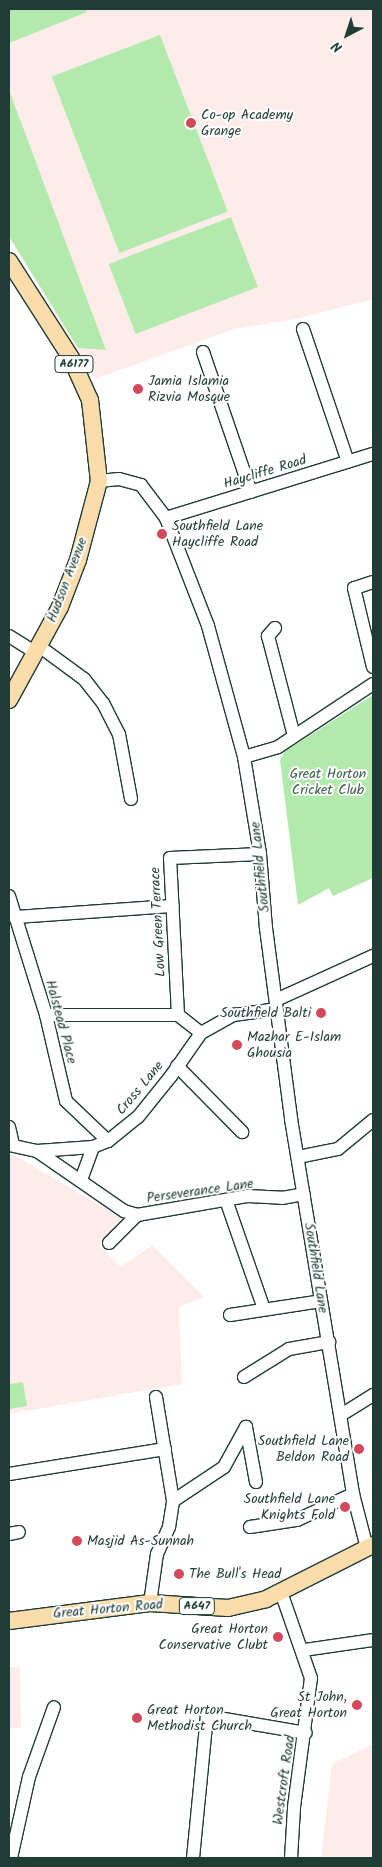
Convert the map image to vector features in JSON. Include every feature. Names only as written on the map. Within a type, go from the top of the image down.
[{"type":"main road","name":"A6177","points":[[9,261],[71,358],[90,400],[99,481]]},
{"type":"main road","name":"Hudson Avenue","points":[[9,700],[60,607],[78,560],[99,481]]},
{"type":"main road","name":"Great Horton Road","points":[[9,1621],[150,1603],[228,1608],[281,1592],[370,1547]]},
{"type":"street","points":[[303,329],[348,462]]},
{"type":"street","points":[[203,352],[251,492]]},
{"type":"street","name":"Haycliffe Road","points":[[166,518],[373,454]]},
{"type":"street","name":"Southfield Lane","points":[[99,481],[119,479],[141,485],[166,518],[208,626],[244,757],[260,854],[276,1004],[321,1302],[353,1494],[370,1547]]},
{"type":"street","points":[[373,582],[354,588],[373,667]]},
{"type":"street","points":[[275,628],[268,636],[294,736]]},
{"type":"street","points":[[9,636],[37,649],[84,679],[103,703],[119,734],[131,799]]},
{"type":"street","points":[[244,757],[278,747],[373,684]]},
{"type":"street","name":"Low Green Terrace","points":[[178,1015],[170,858],[260,854]]},
{"type":"street","name":"Halstead Place","points":[[9,896],[46,1015],[66,1101],[108,1141]]},
{"type":"street","points":[[15,917],[173,906]]},
{"type":"street","name":"Cross Lane","points":[[11,1145],[37,1151],[93,1147],[108,1141],[138,1117],[201,1033],[234,1015],[276,1004],[373,956]]},
{"type":"street","points":[[46,1015],[178,1015],[201,1033]]},
{"type":"street","points":[[177,1066],[242,1132]]},
{"type":"street","points":[[298,1157],[338,1149],[373,1120]]},
{"type":"street","points":[[9,1127],[11,1145]]},
{"type":"street","points":[[81,1180],[93,1147]]},
{"type":"street","name":"Perseverance Lane","points":[[37,1151],[124,1211],[137,1215],[226,1200],[304,1194]]},
{"type":"street","points":[[226,1200],[264,1309]]},
{"type":"street","points":[[109,1243],[137,1215]]},
{"type":"street","points":[[230,1315],[321,1302]]},
{"type":"street","points":[[244,1377],[289,1349],[329,1342]]},
{"type":"street","points":[[341,1414],[373,1395]]},
{"type":"street","points":[[150,1603],[157,1554],[168,1527],[173,1501],[156,1397]]},
{"type":"street","points":[[173,1501],[224,1468],[246,1427],[256,1482]]},
{"type":"street","points":[[9,1474],[165,1449]]},
{"type":"street","points":[[250,1527],[297,1520],[353,1494]]},
{"type":"street","name":"Westcroft Road","points":[[281,1592],[304,1650],[311,1678],[306,1733],[294,1808],[291,1858]]},
{"type":"street","points":[[304,1650],[373,1640]]},
{"type":"street","points":[[11,1858],[29,1777],[54,1708]]},
{"type":"street","points":[[193,1858],[207,1716],[306,1733]]},
{"type":"shaded area","name":"Co-op Academy Grange","points":[[9,9],[373,9],[373,299],[296,319],[234,329],[95,379],[9,238]]},
{"type":"shaded area","points":[[9,1155],[14,1155],[121,1218],[99,1246],[121,1267],[152,1245],[204,1297],[179,1307],[182,1384],[9,1414]]},
{"type":"shaded area","points":[[9,1667],[20,1667],[21,1728],[10,1728]]},
{"type":"shaded area","points":[[373,1744],[373,1858],[321,1858],[332,1764]]},
{"type":"green space","points":[[9,9],[86,9],[87,12],[9,43]]},
{"type":"green space","points":[[160,35],[228,211],[119,253],[52,77]]},
{"type":"green space","points":[[9,90],[106,350],[78,348],[9,236]]},
{"type":"green space","points":[[231,217],[258,287],[136,334],[109,264]]},
{"type":"green space","name":"Great Horton Cricket Club","points":[[373,695],[373,878],[333,896],[329,888],[298,905],[280,760],[284,752]]},
{"type":"green space","points":[[23,1382],[27,1406],[9,1409],[9,1384]]},
{"type":"place","name":"Co-op Academy Grange","points":[[191,123]]},
{"type":"place","name":"Jamia Islamia Rizvia Mosque","points":[[138,389]]},
{"type":"place","name":"Southfield Lane Haycliffe Road","points":[[162,534]]},
{"type":"place","name":"Southfield Balti","points":[[321,1013]]},
{"type":"place","name":"Mazhar E-Islam Ghousia","points":[[237,1045]]},
{"type":"place","name":"Southfield Lane Beldon Road","points":[[359,1449]]},
{"type":"place","name":"Southfield Lane Knights Fold","points":[[345,1507]]},
{"type":"place","name":"Masjid As-Sunnah","points":[[77,1541]]},
{"type":"place","name":"The Bull's Head","points":[[179,1574]]},
{"type":"place","name":"Great Horton Conservative Clubt","points":[[278,1637]]},
{"type":"place","name":"St John, Great Horton","points":[[357,1705]]},
{"type":"place","name":"Great Horton Methodist Church","points":[[137,1718]]}]
